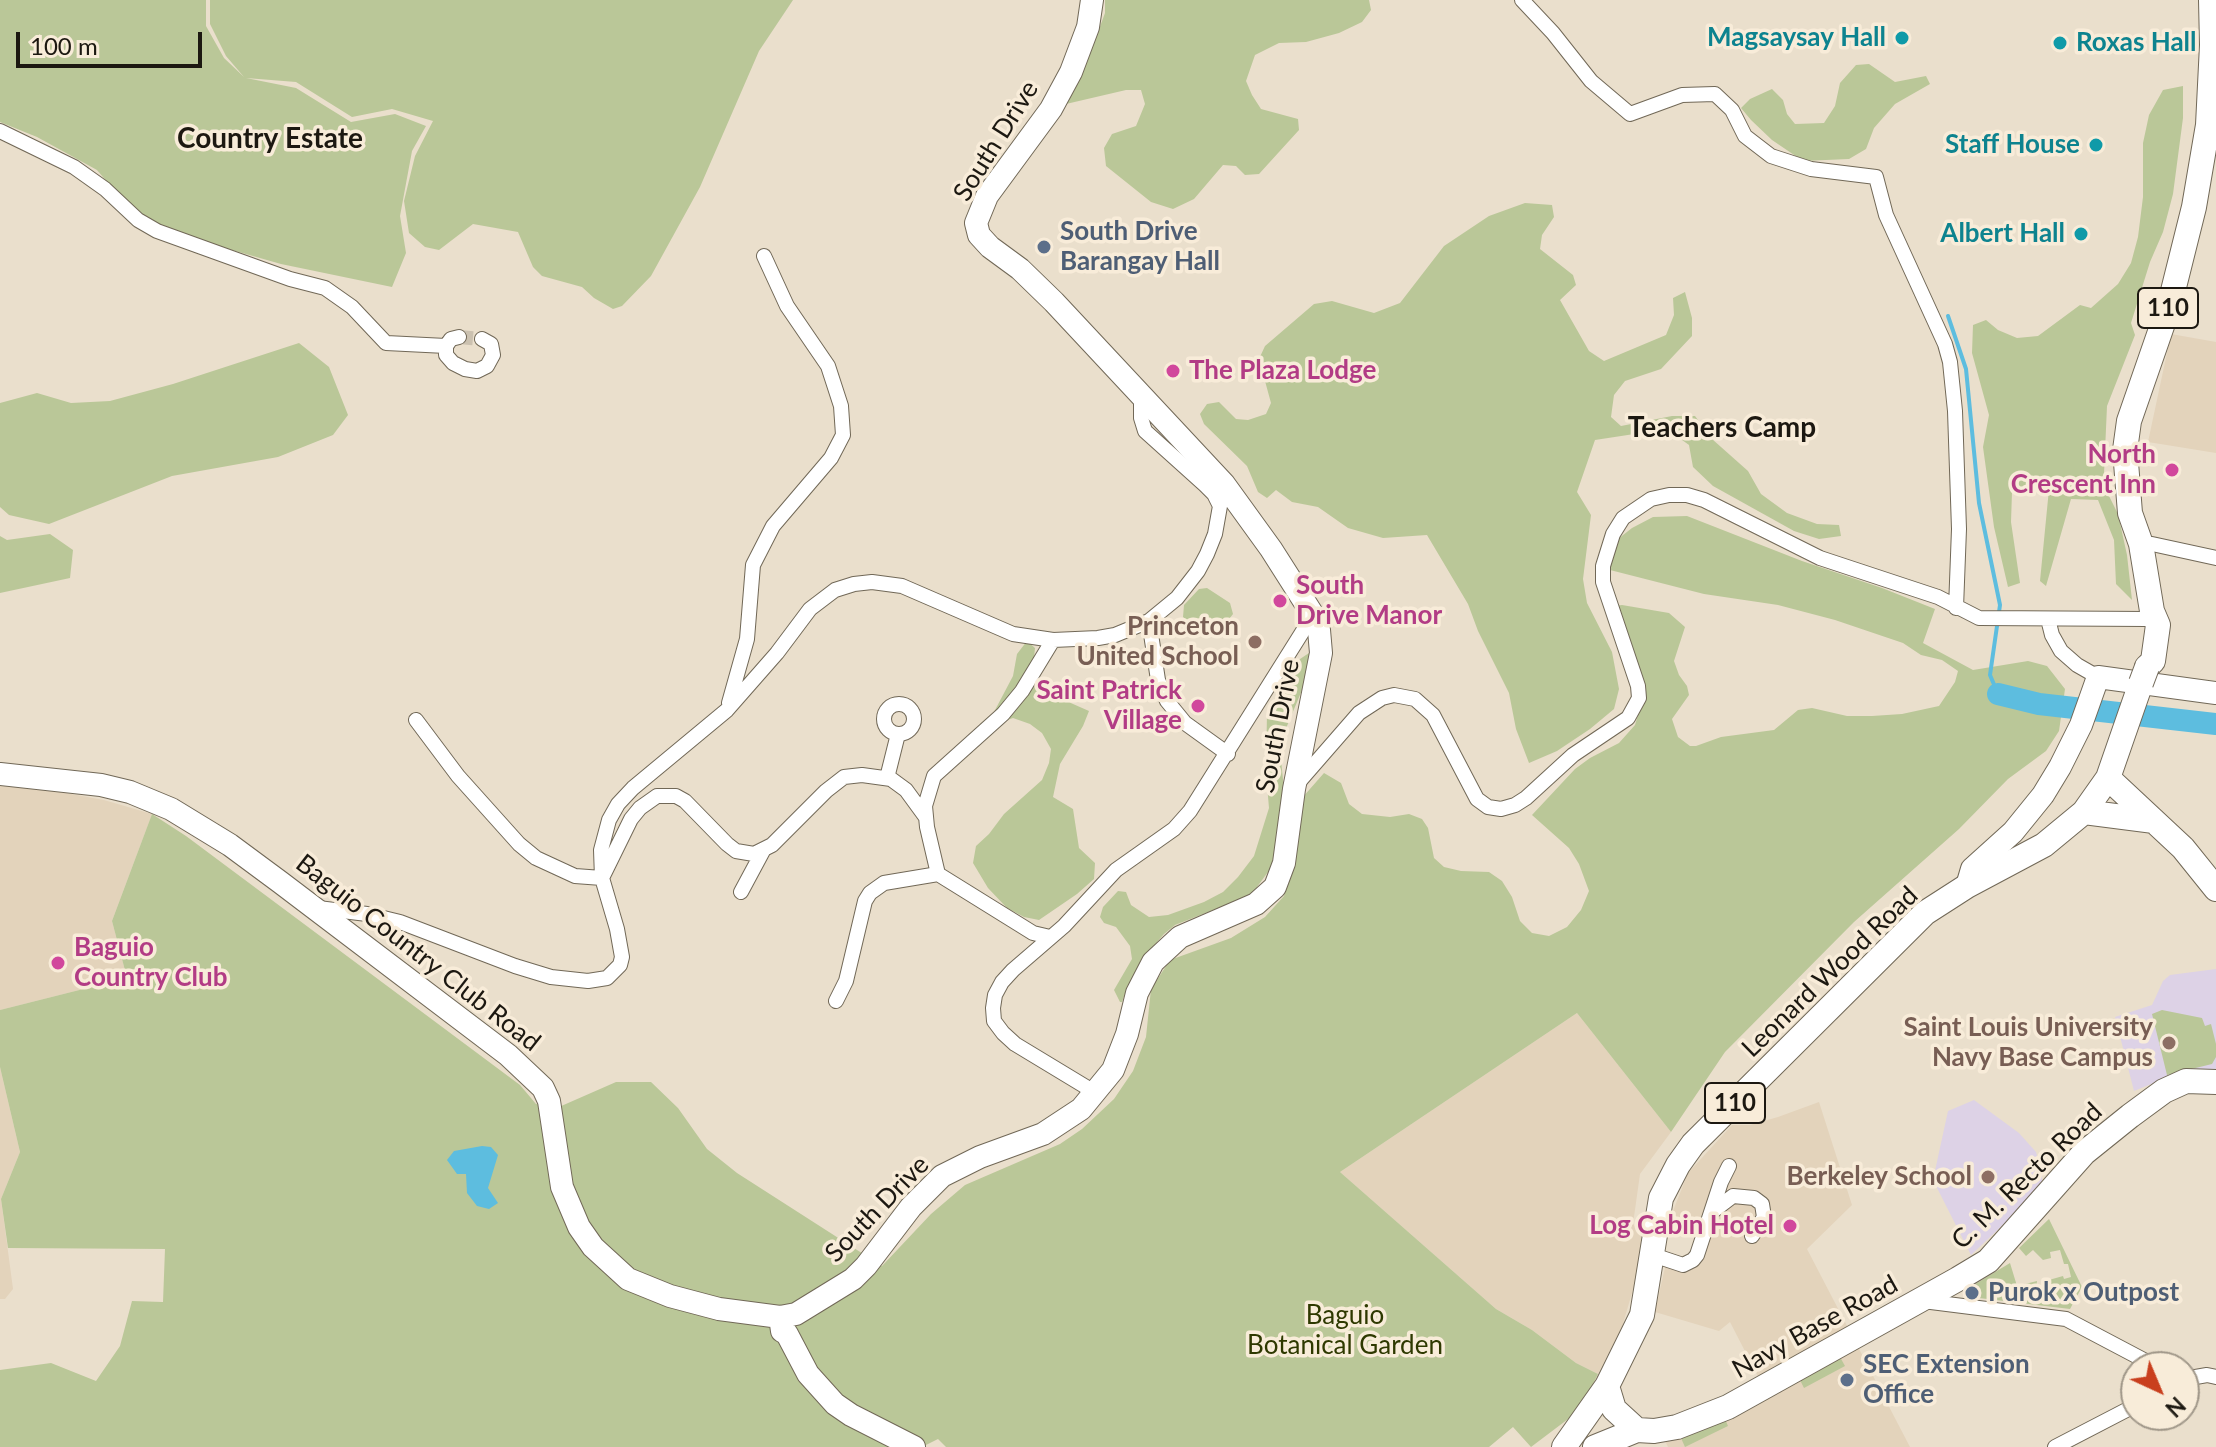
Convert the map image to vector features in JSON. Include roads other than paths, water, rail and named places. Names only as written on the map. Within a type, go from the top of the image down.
[{"type":"main road","name":"South Drive","points":[[787,1322],[861,1272],[911,1207],[942,1176],[980,1157],[1043,1134],[1081,1109],[1113,1070],[1122,1051],[1137,993],[1153,962],[1180,937],[1256,904],[1275,887],[1284,863],[1294,789],[1321,653],[1319,630],[1313,615],[1224,484],[1054,302],[1020,269],[990,247],[979,235],[976,223],[987,196],[1051,109],[1071,72],[1088,27],[1092,0]]},
{"type":"main road","name":"Leonard Wood Road","points":[[1564,1447],[1607,1386],[1642,1315],[1661,1198],[1693,1144],[1925,913],[1967,886],[2044,845],[2084,812],[2108,776],[2147,667],[2153,661],[2158,625],[2150,615],[2141,544],[2127,497],[2125,450],[2129,421],[2170,303],[2194,207],[2208,125],[2211,0]]},
{"type":"main road","points":[[1967,886],[1972,869],[2013,832],[2043,795],[2081,725],[2095,687],[2216,693]]},
{"type":"main road","name":"Baguio Country Club Road","points":[[0,774],[101,785],[130,792],[171,809],[230,845],[324,911],[508,1055],[543,1088],[554,1122],[562,1187],[579,1227],[593,1247],[628,1279],[670,1296],[787,1322]]},
{"type":"main road","points":[[2108,776],[2183,848],[2216,889]]},
{"type":"main road","points":[[2084,812],[2154,821]]},
{"type":"main road","name":"C. M. Recto Road","points":[[1921,1300],[1988,1261],[2084,1153],[2147,1103],[2186,1081],[2216,1082]]},
{"type":"main road","name":"Navy Base Road","points":[[1595,1447],[1637,1430],[1677,1427],[1728,1407],[1921,1300]]},
{"type":"main road","points":[[787,1322],[808,1374],[835,1404],[914,1447]]},
{"type":"main road","points":[[1607,1386],[1614,1409],[1637,1430]]},
{"type":"street","points":[[1522,0],[1591,81],[1630,114],[1682,95],[1715,94],[1732,110],[1745,136],[1771,156],[1811,169],[1876,177],[1886,215],[1945,344],[1950,362],[1959,517],[1956,608]]},
{"type":"street","points":[[0,131],[74,167],[105,189],[138,220],[157,231],[290,279],[325,288],[352,307],[386,343],[446,346]]},
{"type":"street","points":[[727,710],[747,639],[753,565],[773,526],[831,458],[843,435],[841,406],[828,366],[787,306],[764,256]]},
{"type":"street","points":[[459,337],[451,339],[446,346],[446,355],[453,363],[477,371],[487,366],[493,355],[491,344],[482,339]]},
{"type":"street","points":[[324,911],[400,922],[551,977],[599,980],[615,972],[622,957],[602,878],[603,835],[618,804],[727,710],[783,646],[810,609],[835,590],[854,584],[902,586],[1013,634],[1053,640],[1115,635],[1149,621],[1177,598],[1198,571],[1215,534],[1220,506],[1205,485],[1145,431],[1141,397]]},
{"type":"street","points":[[1294,789],[1359,713],[1382,698],[1406,696],[1424,706],[1441,729],[1477,799],[1488,807],[1501,809],[1526,798],[1573,755],[1628,718],[1639,698],[1638,686],[1603,582],[1603,566],[1606,550],[1623,518],[1651,499],[1669,495],[1687,495],[1704,500],[1820,558],[1938,597],[1979,618],[2150,615]]},
{"type":"street","points":[[2141,544],[2216,558]]},
{"type":"street","points":[[1096,1093],[1015,1044],[994,1021],[993,1008],[1002,982],[1041,939],[1116,870],[1174,829],[1190,811],[1313,615]]},
{"type":"street","points":[[2048,619],[2061,651],[2095,687]]},
{"type":"street","points":[[1149,621],[1158,680],[1167,701],[1185,723],[1228,754]]},
{"type":"street","points":[[938,874],[925,816],[930,785],[943,767],[1003,714],[1022,691],[1053,640]]},
{"type":"street","points":[[416,720],[482,805],[527,851],[555,869],[575,876],[602,878]]},
{"type":"street","points":[[898,734],[894,781],[925,816]]},
{"type":"street","points":[[741,892],[763,851],[835,782],[844,777],[862,775],[930,785]]},
{"type":"street","points":[[602,878],[631,819],[657,796],[676,796],[685,801],[736,851],[754,854],[763,851]]},
{"type":"street","points":[[836,1001],[846,981],[865,901],[884,883],[938,874],[1041,939]]},
{"type":"street","points":[[1653,1255],[1683,1265],[1697,1255],[1729,1166]]},
{"type":"street","points":[[1711,1213],[1733,1196],[1754,1198],[1762,1204],[1764,1217],[1752,1236]]},
{"type":"street","name":"Navy Base Road","points":[[1921,1300],[2066,1319],[2127,1351]]},
{"type":"street","points":[[2055,1447],[2120,1413]]},
{"type":"water","points":[[491,1147],[498,1155],[488,1188],[498,1203],[489,1209],[477,1206],[467,1193],[466,1174],[457,1174],[447,1160],[454,1151]]},
{"type":"waterway","points":[[1948,316],[1966,369],[1979,503],[2000,605],[1990,675],[1998,694]]},
{"type":"waterway","points":[[1998,694],[2039,704],[2216,724]]},
{"type":"tunnel","points":[[459,337],[482,339]]},
{"type":"place","name":"Magsaysay Hall","points":[[1902,38]]},
{"type":"place","name":"Roxas Hall","points":[[2060,43]]},
{"type":"place","name":"Staff House","points":[[2096,145]]},
{"type":"place","name":"Albert Hall","points":[[2081,234]]},
{"type":"place","name":"South Drive Barangay Hall","points":[[1044,247]]},
{"type":"place","name":"The Plaza Lodge","points":[[1173,371]]},
{"type":"place","name":"North Crescent Inn","points":[[2172,470]]},
{"type":"place","name":"South Drive Manor","points":[[1280,601]]},
{"type":"place","name":"Princeton United School","points":[[1255,642]]},
{"type":"place","name":"Saint Patrick Village","points":[[1198,706]]},
{"type":"place","name":"Baguio Country Club","points":[[58,963]]},
{"type":"place","name":"Saint Louis University Navy Base Campus","points":[[2169,1043]]},
{"type":"place","name":"Berkeley School","points":[[1988,1177]]},
{"type":"place","name":"Log Cabin Hotel","points":[[1790,1226]]},
{"type":"place","name":"Purok x Outpost","points":[[1972,1293]]},
{"type":"place","name":"SEC Extension Office","points":[[1847,1380]]},
{"type":"district","name":"Country Estate","points":[[270,139]]},
{"type":"district","name":"Teachers Camp","points":[[1722,428]]},
{"type":"park label","name":"Baguio Botanical Garden","points":[[1345,1331]]}]
